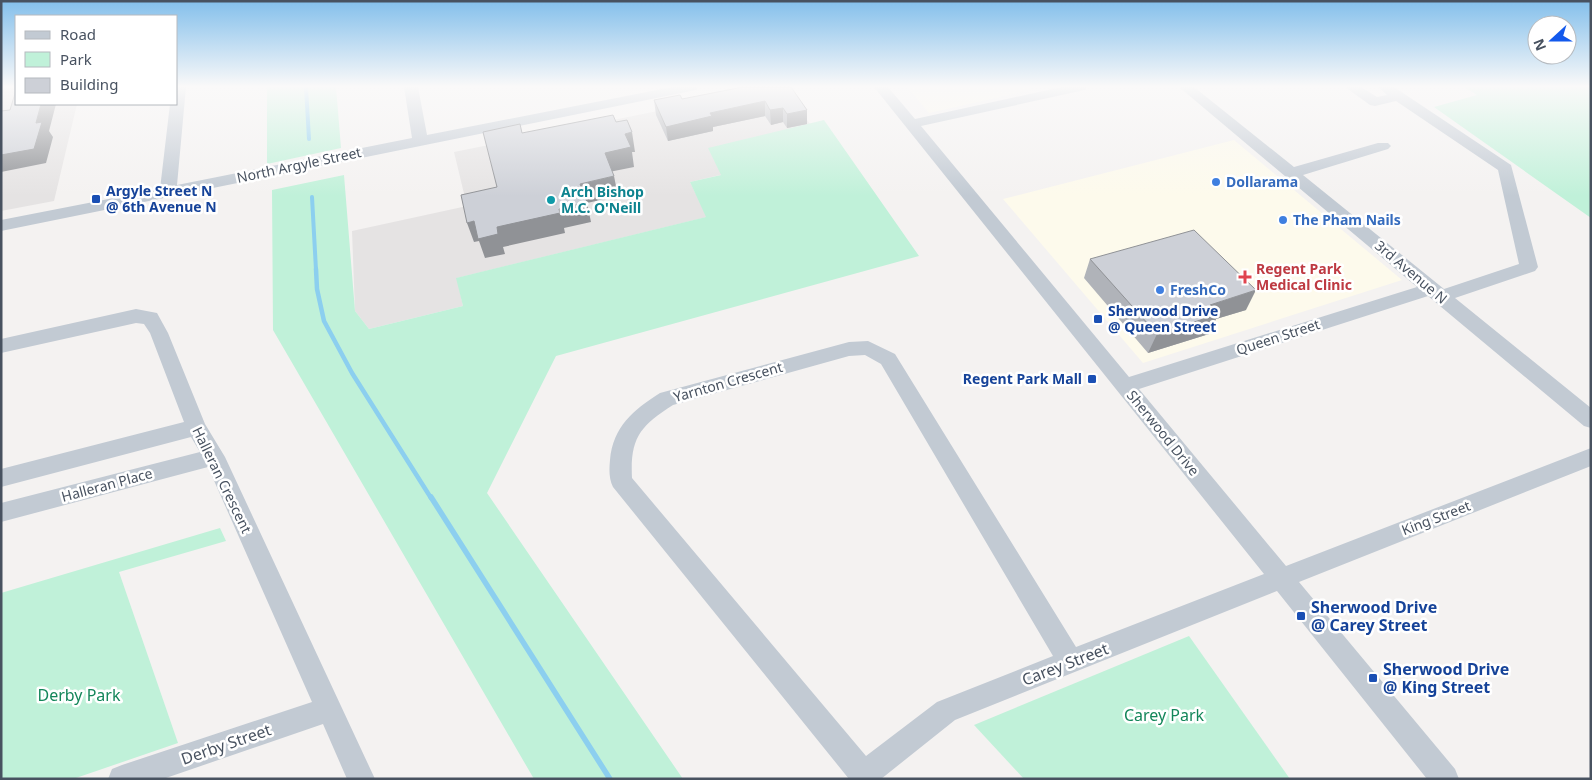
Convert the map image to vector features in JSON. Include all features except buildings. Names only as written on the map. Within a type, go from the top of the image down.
[{"type":"street","points":[[168,192],[176,123]]},
{"type":"street","points":[[417,123],[420,140]]},
{"type":"street","name":"North Argyle Street","points":[[1,226],[505,123]]},
{"type":"street","name":"3rd Avenue N","points":[[1231,123],[1591,420]]},
{"type":"street","name":"Queen Street","points":[[1125,386],[1529,267],[1504,168],[1438,123]]},
{"type":"street","name":"Sherwood Drive","points":[[912,124],[1445,779]]},
{"type":"street","points":[[1291,172],[1384,146]]},
{"type":"street","name":"Halleran Crescent","points":[[1,346],[136,316],[150,318],[159,333],[196,427],[214,457],[361,779]]},
{"type":"street","name":"Yarnton Crescent","points":[[865,777],[621,481],[620,459],[626,434],[645,412],[667,399],[849,348],[868,348],[888,359],[1071,662]]},
{"type":"street","points":[[1,478],[196,427]]},
{"type":"street","name":"Halleran Place","points":[[1,513],[214,457]]},
{"type":"street","name":"King Street","points":[[1282,578],[1591,457]]},
{"type":"street","name":"Carey Street","points":[[865,777],[946,711],[1282,578]]},
{"type":"street","name":"Derby Street","points":[[122,779],[329,709]]},
{"type":"shaded area","points":[[1,123],[72,123],[54,201],[1,211]]},
{"type":"shaded area","points":[[596,123],[809,123],[828,150],[690,182],[707,217],[457,278],[463,306],[369,329],[355,311],[352,231],[467,206],[454,152]]},
{"type":"shaded area","points":[[1234,140],[1402,280],[1143,363],[1003,199]]},
{"type":"green space","points":[[267,123],[339,123],[341,148],[267,164]]},
{"type":"green space","points":[[810,123],[826,123],[919,256],[556,356],[487,493],[683,779],[534,779],[273,330],[272,190],[344,175],[355,311],[369,329],[463,306],[456,278],[706,217],[690,182],[721,175],[708,148]]},
{"type":"green space","points":[[1457,123],[1591,123],[1591,218]]},
{"type":"green space","name":"Derby Park","points":[[220,528],[226,541],[119,572],[178,743],[73,779],[1,779],[1,593]]},
{"type":"green space","name":"Carey Park","points":[[1189,636],[1290,779],[1024,779],[974,725]]},
{"type":"waterway","points":[[308,123],[309,139]]},
{"type":"waterway","points":[[312,197],[316,270]]},
{"type":"waterway","points":[[316,269],[317,289],[324,321],[352,373],[431,498]]},
{"type":"waterway","points":[[431,497],[610,779]]},
{"type":"place","name":"Dollarama","points":[[1216,182]]},
{"type":"place","name":"Argyle Street N @ 6th Avenue N","points":[[96,199]]},
{"type":"place","name":"Arch Bishop M.C. O'Neill","points":[[551,200]]},
{"type":"place","name":"The Pham Nails","points":[[1283,220]]},
{"type":"place","name":"Regent Park Medical Clinic","points":[[1245,277]]},
{"type":"place","name":"FreshCo","points":[[1160,290]]},
{"type":"place","name":"Sherwood Drive @ Queen Street","points":[[1098,319]]},
{"type":"place","name":"Regent Park Mall","points":[[1092,379]]},
{"type":"place","name":"Sherwood Drive @ Carey Street","points":[[1301,616]]},
{"type":"place","name":"Sherwood Drive @ King Street","points":[[1373,678]]}]
